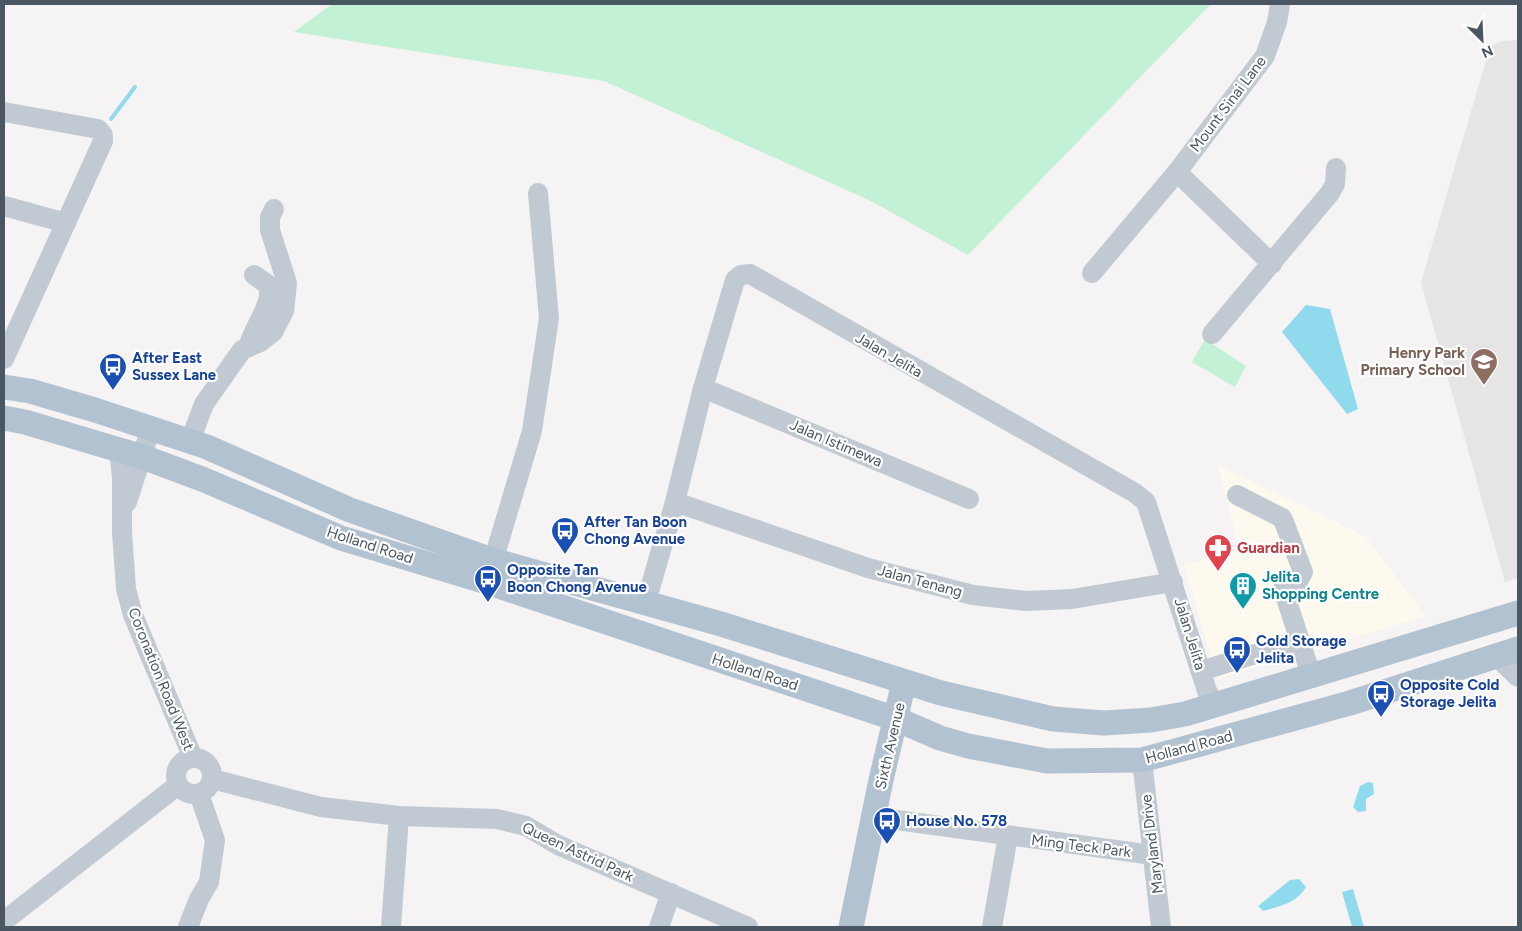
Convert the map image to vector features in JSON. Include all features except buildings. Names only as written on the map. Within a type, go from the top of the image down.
[{"type":"main road","name":"Holland Road","points":[[4,387],[30,391],[190,441],[490,571],[896,719],[940,738],[968,746],[1047,761],[1142,760],[1387,691],[1494,655],[1518,649]]},
{"type":"main road","name":"Holland Road","points":[[4,418],[25,422],[143,457],[202,479],[340,538],[490,571],[646,602],[904,682],[986,705],[1053,719],[1104,723],[1151,720],[1216,706],[1518,613]]},
{"type":"main road","name":"Sixth Avenue","points":[[851,927],[875,817],[881,780],[904,682]]},
{"type":"main road","points":[[1216,706],[1238,719],[1279,722]]},
{"type":"main road","points":[[881,780],[904,749],[925,739],[940,738]]},
{"type":"street","name":"Mount Sinai Lane","points":[[1092,273],[1177,172],[1265,56],[1277,22],[1280,4]]},
{"type":"street","points":[[4,112],[88,126],[101,131],[102,141],[4,359]]},
{"type":"street","points":[[1212,334],[1330,193],[1335,184],[1336,168]]},
{"type":"street","points":[[1177,172],[1272,264]]},
{"type":"street","points":[[490,571],[532,431],[549,318],[538,192]]},
{"type":"street","points":[[4,206],[66,223]]},
{"type":"street","points":[[190,441],[204,404],[242,350],[249,345],[260,342],[273,332],[284,311],[287,283],[270,230],[270,217],[274,209]]},
{"type":"street","name":"Jalan Jelita","points":[[646,602],[675,502],[703,388],[735,280],[741,275],[750,274],[1135,493],[1146,502],[1174,582],[1207,691],[1216,706]]},
{"type":"street","points":[[249,345],[252,333],[269,296],[267,284],[254,275]]},
{"type":"street","name":"Jalan Istimewa","points":[[703,388],[969,499]]},
{"type":"street","name":"Coronation Road West","points":[[124,510],[151,428]]},
{"type":"street","name":"Coronation Road West","points":[[118,449],[124,510],[122,532],[126,589],[133,615],[193,758]]},
{"type":"street","points":[[1237,495],[1282,518],[1284,522],[1303,572],[1284,592],[1312,678]]},
{"type":"street","name":"Jalan Tenang","points":[[675,502],[868,568],[973,595],[1026,601],[1072,599],[1174,582]]},
{"type":"street","points":[[1201,671],[1300,640]]},
{"type":"street","points":[[1494,655],[1518,677]]},
{"type":"street","points":[[193,758],[204,760],[208,764],[212,778],[206,789],[199,794],[186,793],[178,786],[175,775],[182,761],[193,758]]},
{"type":"street","name":"Maryland Drive","points":[[1142,760],[1161,927]]},
{"type":"street","name":"Queen Astrid Park","points":[[212,778],[321,807],[399,816],[497,819],[526,826],[558,845],[748,927]]},
{"type":"street","points":[[4,920],[178,786]]},
{"type":"street","points":[[188,927],[199,899],[209,882],[215,840],[199,794]]},
{"type":"street","points":[[391,927],[399,816]]},
{"type":"street","name":"Ming Teck Park","points":[[875,817],[1153,855]]},
{"type":"street","points":[[992,927],[1008,836]]},
{"type":"street","points":[[659,927],[671,894]]},
{"type":"shaded area","name":"Henry Park Primary School","points":[[1518,40],[1518,578],[1505,582],[1421,282],[1490,47],[1501,41]]},
{"type":"shaded area","points":[[1218,465],[1365,536],[1426,616],[1217,679],[1184,565],[1239,549]]},
{"type":"green space","points":[[332,4],[1211,4],[968,255],[873,202],[604,81],[294,32]]},
{"type":"green space","points":[[1205,339],[1246,366],[1235,387],[1192,362]]},
{"type":"water","points":[[1306,305],[1330,309],[1358,409],[1347,414],[1282,332]]},
{"type":"water","points":[[1368,782],[1373,783],[1374,794],[1366,799],[1366,811],[1358,812],[1353,807],[1360,786]]},
{"type":"water","points":[[1299,879],[1306,887],[1298,897],[1263,911],[1258,906],[1290,880]]},
{"type":"water","points":[[1353,889],[1364,927],[1352,927],[1342,892]]},
{"type":"waterway","points":[[111,119],[135,87]]},
{"type":"place","name":"Henry Park Primary School","points":[[1484,386]]},
{"type":"place","name":"After East Sussex Lane","points":[[113,391]]},
{"type":"place","name":"After Tan Boon Chong Avenue","points":[[565,555]]},
{"type":"place","name":"Guardian","points":[[1218,572]]},
{"type":"place","name":"Opposite Tan Boon Chong Avenue","points":[[488,603]]},
{"type":"place","name":"Jelita Shopping Centre","points":[[1243,610]]},
{"type":"place","name":"Cold Storage Jelita","points":[[1237,674]]},
{"type":"place","name":"Opposite Cold Storage Jelita","points":[[1381,718]]},
{"type":"place","name":"House No. 578","points":[[887,845]]}]
